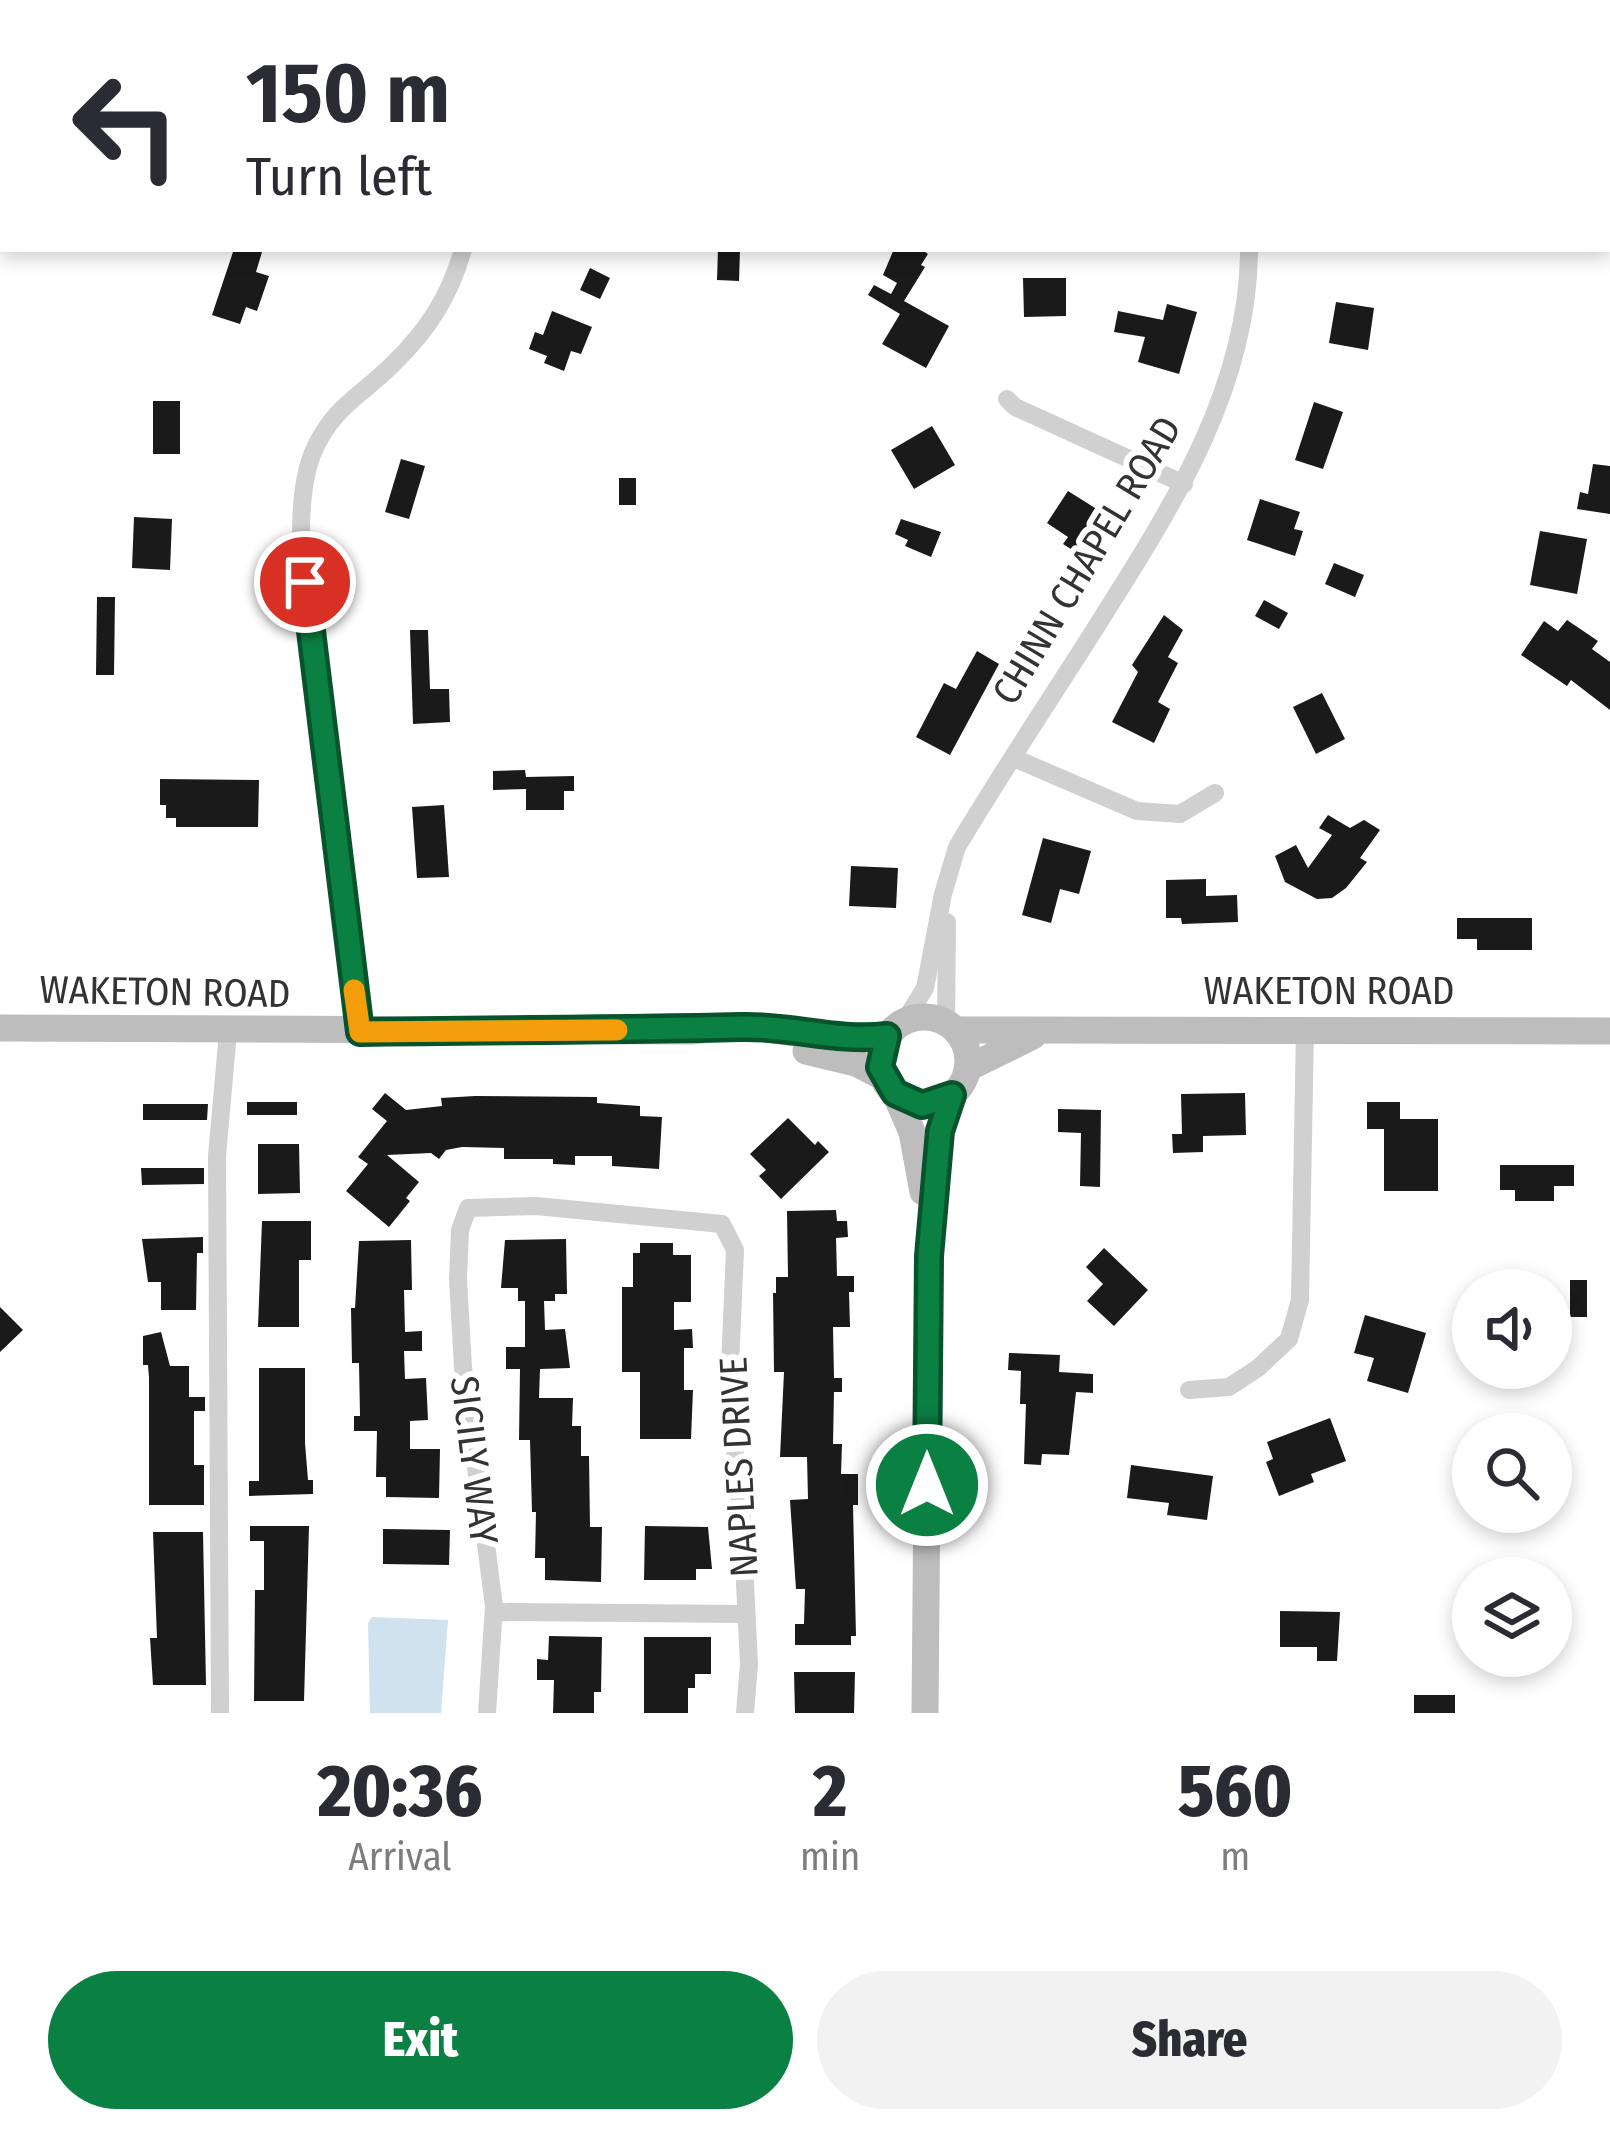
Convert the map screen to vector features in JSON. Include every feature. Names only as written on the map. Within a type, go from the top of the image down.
[{"type":"street","points":[[360,1032],[305,582],[305,478],[312,454],[338,410],[430,326],[450,291],[462,252]]},
{"type":"street","name":"CHINN CHAPEL ROAD","points":[[896,1029],[925,988],[957,847],[1184,484],[1214,419],[1239,338],[1249,252]]},
{"type":"street","points":[[1007,399],[1015,407],[1184,484]]},
{"type":"street","points":[[1014,758],[1137,811],[1180,814],[1215,793]]},
{"type":"street","name":"CHINN CHAPEL ROAD","points":[[943,894],[951,1026]]},
{"type":"street","points":[[925,1713],[929,1256],[940,1131],[952,1095],[968,1068],[967,1046],[951,1026],[925,1016],[896,1029],[880,1057],[918,1152],[929,1256]]},
{"type":"street","name":"WAKETON ROAD","points":[[0,1028],[360,1032],[689,1031],[745,1026],[840,1040],[896,1029]]},
{"type":"street","name":"WAKETON ROAD","points":[[951,1026],[1610,1031]]},
{"type":"street","name":"WAKETON ROAD","points":[[968,1068],[1048,1029]]},
{"type":"street","points":[[1190,1390],[1229,1387],[1289,1339],[1300,1300],[1305,1029]]},
{"type":"street","name":"WAKETON ROAD","points":[[689,1031],[840,1058],[889,1085]]},
{"type":"street","points":[[220,1713],[217,1156],[227,1032]]},
{"type":"street","points":[[889,1085],[922,1105],[952,1095]]},
{"type":"street","name":"SICILY WAY","points":[[487,1713],[494,1612],[463,1367],[458,1279],[460,1230],[468,1208],[536,1207],[722,1224]]},
{"type":"street","name":"NAPLES DRIVE","points":[[722,1224],[735,1250],[729,1389],[742,1523],[745,1713]]},
{"type":"street","points":[[494,1612],[746,1614]]},
{"type":"water","points":[[372,1617],[448,1620],[441,1713],[370,1713],[368,1623]]},
{"type":"building","points":[[233,252],[262,252],[256,272],[269,276],[257,311],[246,307],[240,324],[212,315]]},
{"type":"building","points":[[718,252],[740,252],[739,281],[717,280]]},
{"type":"building","points":[[893,252],[928,254],[904,301],[949,326],[926,368],[882,344],[900,314],[868,295],[874,285],[891,294],[897,283],[883,275]]},
{"type":"building","points":[[590,268],[610,278],[600,299],[580,290]]},
{"type":"building","points":[[1023,278],[1066,278],[1066,316],[1024,317]]},
{"type":"building","points":[[1336,302],[1374,308],[1368,350],[1329,343]]},
{"type":"building","points":[[1167,304],[1197,312],[1179,374],[1138,362],[1145,337],[1114,332],[1118,311],[1163,320]]},
{"type":"building","points":[[552,311],[592,327],[581,354],[571,351],[564,371],[544,363],[547,356],[529,349],[535,332],[543,335]]},
{"type":"building","points":[[153,401],[180,401],[180,454],[153,454]]},
{"type":"building","points":[[1314,402],[1343,412],[1323,469],[1295,460]]},
{"type":"building","points":[[932,426],[955,465],[914,489],[891,450]]},
{"type":"building","points":[[401,459],[425,466],[409,519],[385,512]]},
{"type":"building","points":[[1593,464],[1610,466],[1610,514],[1577,509],[1580,492],[1588,494]]},
{"type":"building","points":[[619,478],[636,478],[636,505],[619,505]]},
{"type":"building","points":[[1068,491],[1103,513],[1077,553],[1063,544],[1068,537],[1047,523]]},
{"type":"building","points":[[1260,499],[1300,512],[1294,529],[1303,531],[1295,556],[1247,540]]},
{"type":"building","points":[[134,517],[172,519],[170,570],[132,568]]},
{"type":"building","points":[[901,519],[941,532],[931,557],[905,546],[908,540],[895,534]]},
{"type":"building","points":[[1540,531],[1587,539],[1577,594],[1530,585]]},
{"type":"building","points":[[1334,563],[1364,575],[1355,597],[1325,584]]},
{"type":"building","points":[[97,597],[115,597],[114,675],[96,675]]},
{"type":"building","points":[[1264,600],[1288,613],[1279,629],[1255,616]]},
{"type":"building","points":[[1164,615],[1183,630],[1168,657],[1178,663],[1158,702],[1170,709],[1154,743],[1112,722],[1138,672],[1132,665]]},
{"type":"building","points":[[1567,620],[1598,641],[1592,649],[1610,662],[1610,710],[1571,680],[1567,686],[1521,655],[1544,621],[1558,631]]},
{"type":"building","points":[[410,630],[428,630],[430,689],[449,689],[450,722],[413,724]]},
{"type":"building","points":[[977,651],[999,664],[950,755],[916,737],[944,683],[956,689]]},
{"type":"building","points":[[1322,693],[1345,739],[1316,754],[1293,707]]},
{"type":"building","points":[[525,770],[526,777],[574,776],[574,791],[564,791],[564,810],[526,810],[526,789],[493,790],[493,771]]},
{"type":"building","points":[[160,779],[259,780],[258,827],[176,827],[176,818],[166,818],[166,805],[160,805]]},
{"type":"building","points":[[444,805],[449,877],[417,878],[412,807]]},
{"type":"building","points":[[1328,815],[1350,828],[1364,820],[1380,830],[1360,858],[1367,862],[1346,888],[1332,898],[1317,899],[1285,882],[1275,856],[1296,845],[1308,868],[1332,835],[1319,828]]},
{"type":"building","points":[[1043,838],[1091,851],[1079,894],[1060,889],[1051,923],[1022,915]]},
{"type":"building","points":[[851,866],[898,868],[896,908],[849,906]]},
{"type":"building","points":[[1206,879],[1206,896],[1237,895],[1238,922],[1182,924],[1181,918],[1166,918],[1166,880]]},
{"type":"building","points":[[1457,918],[1532,918],[1532,950],[1477,950],[1477,939],[1457,939]]},
{"type":"building","points":[[385,1093],[406,1110],[442,1106],[441,1098],[475,1096],[597,1097],[597,1103],[640,1106],[640,1116],[662,1117],[659,1169],[612,1166],[612,1156],[575,1156],[575,1165],[553,1164],[553,1159],[504,1159],[504,1148],[462,1147],[446,1150],[439,1159],[431,1153],[387,1155],[419,1182],[389,1227],[346,1191],[368,1164],[358,1157],[387,1121],[372,1109]]},
{"type":"building","points":[[1245,1093],[1246,1135],[1203,1136],[1203,1152],[1173,1153],[1172,1134],[1182,1134],[1181,1094]]},
{"type":"building","points":[[247,1102],[297,1102],[297,1115],[247,1115]]},
{"type":"building","points":[[1367,1102],[1400,1102],[1400,1119],[1438,1119],[1438,1191],[1384,1191],[1384,1129],[1367,1129]]},
{"type":"building","points":[[143,1104],[208,1104],[207,1120],[143,1120]]},
{"type":"building","points":[[1058,1109],[1101,1110],[1100,1187],[1080,1186],[1081,1133],[1058,1132]]},
{"type":"building","points":[[788,1118],[829,1152],[781,1199],[759,1176],[766,1170],[750,1154]]},
{"type":"building","points":[[258,1144],[299,1144],[300,1193],[258,1194]]},
{"type":"building","points":[[1500,1165],[1574,1165],[1574,1186],[1554,1186],[1554,1201],[1515,1201],[1515,1190],[1500,1190]]},
{"type":"building","points":[[141,1168],[204,1168],[204,1184],[142,1185]]},
{"type":"building","points":[[836,1210],[837,1221],[847,1221],[848,1237],[836,1238],[837,1276],[854,1276],[854,1292],[849,1292],[850,1327],[833,1327],[834,1378],[842,1378],[842,1392],[834,1392],[833,1444],[842,1444],[841,1474],[858,1474],[858,1505],[853,1505],[856,1636],[851,1636],[851,1645],[795,1645],[795,1624],[804,1624],[805,1589],[796,1589],[790,1500],[808,1499],[807,1457],[780,1457],[784,1372],[774,1372],[773,1293],[776,1277],[788,1277],[787,1211]]},
{"type":"building","points":[[262,1221],[311,1221],[311,1260],[299,1260],[299,1327],[258,1327]]},
{"type":"building","points":[[203,1237],[203,1253],[197,1253],[196,1310],[161,1310],[161,1282],[148,1282],[142,1239]]},
{"type":"building","points":[[566,1239],[567,1294],[544,1301],[545,1330],[565,1329],[570,1368],[540,1369],[539,1398],[573,1398],[572,1426],[581,1426],[581,1456],[589,1456],[590,1527],[602,1527],[601,1582],[545,1580],[545,1558],[535,1558],[530,1440],[519,1440],[520,1369],[506,1369],[506,1347],[525,1347],[525,1301],[518,1301],[518,1288],[501,1288],[505,1240]]},
{"type":"building","points":[[411,1240],[412,1290],[404,1290],[405,1332],[422,1331],[422,1351],[404,1351],[405,1379],[426,1378],[428,1420],[410,1421],[410,1449],[440,1449],[439,1498],[386,1497],[386,1477],[376,1477],[377,1431],[354,1431],[354,1416],[360,1416],[359,1363],[352,1363],[351,1308],[355,1308],[359,1241]]},
{"type":"building","points":[[640,1243],[673,1243],[673,1255],[691,1255],[691,1302],[674,1302],[674,1330],[692,1329],[693,1348],[684,1348],[684,1390],[693,1390],[691,1439],[640,1439],[640,1372],[622,1372],[622,1287],[633,1287],[633,1253],[640,1253]]},
{"type":"building","points":[[1104,1248],[1148,1290],[1114,1326],[1087,1301],[1103,1284],[1086,1267]]},
{"type":"building","points":[[1572,1280],[1587,1280],[1587,1317],[1572,1317]]},
{"type":"building","points":[[0,1307],[23,1330],[0,1352]]},
{"type":"building","points":[[1365,1315],[1426,1333],[1408,1393],[1367,1381],[1374,1358],[1354,1353]]},
{"type":"building","points":[[161,1332],[170,1366],[189,1366],[189,1397],[205,1397],[205,1411],[194,1411],[194,1465],[204,1465],[204,1505],[149,1505],[149,1378],[148,1365],[143,1365],[143,1336]]},
{"type":"building","points":[[1009,1353],[1060,1355],[1059,1372],[1093,1374],[1093,1393],[1076,1392],[1069,1455],[1042,1454],[1041,1465],[1024,1464],[1026,1404],[1020,1404],[1021,1371],[1008,1370]]},
{"type":"building","points":[[259,1368],[305,1368],[305,1443],[313,1494],[249,1496],[249,1481],[259,1481]]},
{"type":"building","points":[[1330,1418],[1346,1461],[1311,1474],[1314,1482],[1279,1496],[1266,1462],[1273,1459],[1267,1442]]},
{"type":"building","points":[[1131,1465],[1213,1476],[1207,1520],[1167,1515],[1169,1503],[1127,1498]]},
{"type":"building","points":[[250,1526],[309,1526],[304,1701],[254,1701],[255,1590],[264,1590],[264,1541],[250,1541]]},
{"type":"building","points":[[645,1526],[708,1527],[712,1569],[696,1569],[696,1580],[644,1580]]},
{"type":"building","points":[[383,1529],[450,1530],[449,1565],[383,1564]]},
{"type":"building","points":[[153,1532],[203,1532],[206,1685],[153,1685],[150,1638],[157,1638]]},
{"type":"building","points":[[1280,1611],[1340,1612],[1337,1661],[1317,1661],[1317,1647],[1280,1647]]},
{"type":"building","points":[[549,1636],[602,1637],[601,1692],[594,1692],[594,1713],[553,1713],[554,1680],[537,1680],[537,1659],[548,1660]]},
{"type":"building","points":[[644,1637],[711,1637],[711,1674],[695,1674],[695,1688],[688,1688],[688,1713],[644,1713]]},
{"type":"building","points":[[794,1672],[855,1672],[854,1713],[795,1713]]},
{"type":"building","points":[[1414,1695],[1455,1695],[1455,1713],[1414,1713]]},
{"type":"slow traffic","points":[[354,990],[360,1032],[617,1030]]},
{"type":"route","points":[[305,582],[360,1032],[689,1031],[745,1026],[840,1040],[887,1036],[880,1067],[895,1093],[922,1105],[952,1095],[940,1131],[929,1256],[927,1485]]}]
